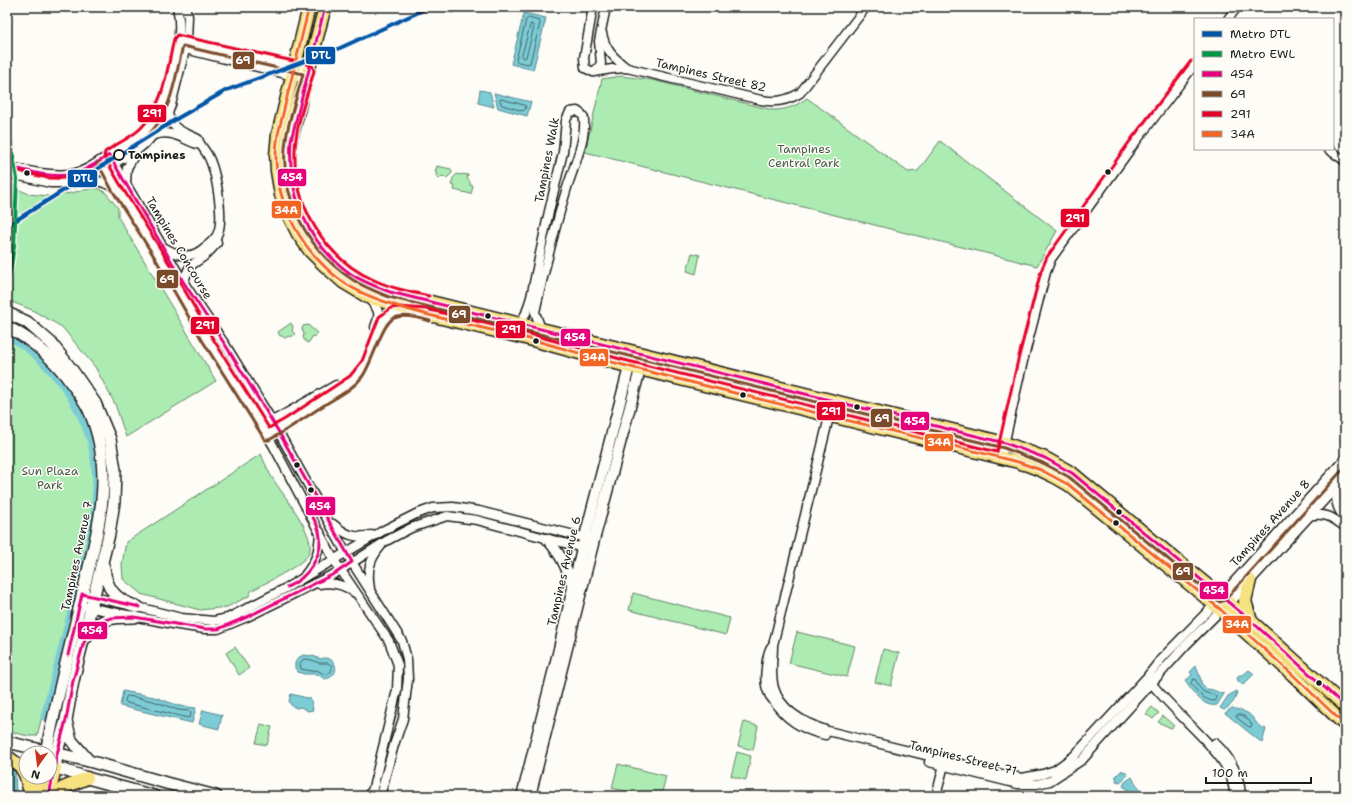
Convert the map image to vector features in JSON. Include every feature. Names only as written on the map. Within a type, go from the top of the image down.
[{"type":"main road","points":[[309,7],[278,134],[276,155],[277,171],[281,195],[298,234],[310,251],[324,266],[344,282],[368,297],[425,314],[525,338],[635,368],[1039,468],[1069,485],[1221,604],[1251,621],[1345,706]]},
{"type":"main road","points":[[325,7],[291,139],[291,178],[297,203],[309,230],[336,262],[351,273],[364,282],[390,292],[1005,443],[1045,458],[1072,473],[1221,604],[1345,725]]},
{"type":"main road","name":"Tampines Avenue 7","points":[[7,313],[27,322],[50,343],[96,403],[110,439],[115,470],[114,502],[103,561],[73,681],[66,720],[54,745]]},
{"type":"main road","points":[[520,324],[520,331],[525,338]]},
{"type":"main road","name":"Tampines Avenue 7","points":[[7,327],[20,333],[44,352],[65,374],[88,408],[96,428],[103,472],[103,498],[100,522],[81,600],[52,745]]},
{"type":"main road","points":[[103,561],[106,580],[111,590],[136,612]]},
{"type":"main road","points":[[1250,580],[1245,601],[1251,621]]},
{"type":"main road","points":[[83,645],[90,632],[104,620],[136,612]]},
{"type":"main road","points":[[66,720],[71,740],[88,761]]},
{"type":"main road","points":[[7,742],[19,745]]},
{"type":"main road","points":[[58,755],[88,761],[166,784],[216,796]]},
{"type":"main road","points":[[7,757],[18,759]]},
{"type":"main road","points":[[7,757],[18,765]]},
{"type":"main road","points":[[58,768],[87,778],[154,796]]},
{"type":"main road","points":[[56,796],[63,788],[87,778]]},
{"type":"main road","points":[[28,785],[31,796]]},
{"type":"main road","points":[[37,796],[39,785]]},
{"type":"main road","points":[[50,796],[51,785]]},
{"type":"street","points":[[7,166],[26,171],[71,174],[84,170],[135,139],[145,131],[158,114],[164,103],[182,44],[178,7]]},
{"type":"street","points":[[7,174],[50,183],[74,183],[106,168],[136,151],[154,135],[165,121],[168,113],[188,16],[185,7]]},
{"type":"street","points":[[593,7],[584,64],[585,68],[593,72]]},
{"type":"street","name":"Tampines Street 82","points":[[593,72],[599,67],[600,64],[599,41],[606,7]]},
{"type":"street","name":"Tampines Street 82","points":[[593,72],[627,68],[760,100],[777,102],[800,93],[866,7]]},
{"type":"street","points":[[1229,18],[1237,7]]},
{"type":"street","name":"Tampines Street 82","points":[[602,26],[603,36],[610,53],[627,68]]},
{"type":"street","points":[[182,44],[308,74]]},
{"type":"street","points":[[1001,458],[1023,361],[1046,272],[1051,259],[1102,187],[1194,65]]},
{"type":"street","name":"Tampines Walk","points":[[520,324],[526,313],[531,297],[565,145],[566,120],[570,112],[577,111],[584,119],[581,141],[578,157],[566,192],[535,312],[541,329]]},
{"type":"street","points":[[168,113],[172,124],[198,139],[200,145],[207,154],[212,165],[218,199],[220,223],[216,236],[216,243],[208,254],[191,264],[184,283]]},
{"type":"street","points":[[154,135],[169,133],[178,135],[200,145]]},
{"type":"street","points":[[1329,150],[1345,161]]},
{"type":"street","points":[[126,183],[127,168],[136,151]]},
{"type":"street","name":"Tampines Concourse","points":[[109,155],[184,283],[226,346],[278,429],[346,553],[402,641],[407,659],[408,679],[403,719],[373,795]]},
{"type":"street","name":"Tampines Concourse","points":[[101,160],[116,187],[155,248],[206,337],[267,435],[334,560],[364,602],[389,641],[398,665],[397,690],[373,795]]},
{"type":"street","points":[[82,180],[98,181],[116,187]]},
{"type":"street","points":[[164,247],[175,254],[187,256],[197,254],[216,236]]},
{"type":"street","points":[[262,427],[335,386],[349,377],[355,370],[362,360],[379,314],[378,309],[368,297]]},
{"type":"street","points":[[267,435],[353,380],[366,363],[383,320],[389,315],[393,312],[425,314]]},
{"type":"street","name":"Tampines Avenue 6","points":[[530,796],[589,538],[638,353]]},
{"type":"street","name":"Tampines Street 71","points":[[833,401],[773,645],[772,674],[775,689],[780,700],[790,711],[813,726],[944,763],[1022,778],[1043,774],[1055,770],[1074,756],[1149,680],[1162,658],[1221,604]]},
{"type":"street","name":"Tampines Avenue 8","points":[[1221,604],[1345,460]]},
{"type":"street","name":"Tampines Avenue 8","points":[[1221,604],[1250,580],[1345,476]]},
{"type":"street","points":[[1336,486],[1336,501],[1341,513],[1345,517]]},
{"type":"street","points":[[136,612],[181,618],[214,620],[228,618],[302,579],[380,532],[416,514],[433,508],[454,507],[512,518],[589,538]]},
{"type":"street","points":[[1308,516],[1318,514],[1327,515],[1345,527]]},
{"type":"street","points":[[81,600],[136,612],[205,630],[218,629],[238,621],[341,570],[386,541],[410,528],[448,516],[477,520],[587,549]]},
{"type":"street","points":[[329,521],[339,530],[352,536],[360,537],[380,532]]},
{"type":"street","points":[[302,579],[312,567],[317,557],[320,546],[320,532]]},
{"type":"street","points":[[547,539],[558,552],[565,564],[573,587]]},
{"type":"street","name":"Tampines Concourse","points":[[371,594],[368,572],[370,561],[386,541]]},
{"type":"street","name":"Tampines Avenue 6","points":[[522,796],[573,587],[587,549]]},
{"type":"street","points":[[311,585],[328,582],[346,586],[364,602]]},
{"type":"street","points":[[1149,680],[1196,729],[1222,759],[1232,782],[1234,796]]},
{"type":"street","points":[[1196,729],[1207,736],[1228,756],[1238,776],[1241,796]]},
{"type":"street","points":[[936,796],[944,763]]},
{"type":"green space","points":[[429,7],[455,7],[453,13]]},
{"type":"green space","name":"Tampines Central Park","points":[[621,76],[652,80],[772,110],[791,107],[807,98],[908,172],[918,171],[940,141],[1057,231],[1037,266],[585,152],[602,79]]},
{"type":"green space","points":[[437,166],[451,169],[452,173],[447,178],[442,176],[439,179],[436,175],[437,172],[435,172]]},
{"type":"green space","points":[[457,174],[468,175],[467,178],[470,185],[473,186],[471,194],[454,190],[455,186],[451,185],[453,178]]},
{"type":"green space","points":[[7,183],[29,194],[48,196],[93,188],[100,189],[106,193],[118,208],[118,217],[216,381],[126,437],[115,404],[95,367],[62,327],[32,310],[7,300]]},
{"type":"green space","points":[[692,253],[700,255],[696,274],[687,271]]},
{"type":"green space","points":[[291,323],[293,327],[292,331],[295,334],[291,337],[289,336],[285,338],[280,336],[278,332]]},
{"type":"green space","points":[[308,325],[317,333],[315,337],[313,336],[307,343],[303,338],[304,334],[302,329],[303,326]]},
{"type":"green space","name":"Sun Plaza Park","points":[[7,338],[27,351],[44,367],[59,384],[72,403],[82,423],[89,445],[93,468],[94,492],[88,537],[37,736],[28,736],[7,731]]},
{"type":"green space","points":[[261,454],[270,474],[304,526],[310,547],[308,555],[304,559],[290,569],[251,591],[249,596],[227,607],[200,610],[141,594],[123,579],[122,564],[126,542]]},
{"type":"green space","points":[[633,593],[730,618],[726,635],[629,610]]},
{"type":"green space","points":[[797,632],[855,646],[847,677],[789,663]]},
{"type":"green space","points":[[235,647],[249,668],[239,675],[226,653]]},
{"type":"green space","points":[[883,649],[899,653],[891,686],[875,682]]},
{"type":"green space","points":[[1152,707],[1159,713],[1153,719],[1146,714]]},
{"type":"green space","points":[[1163,716],[1174,726],[1171,728],[1158,722]]},
{"type":"green space","points":[[744,722],[758,726],[753,750],[738,746]]},
{"type":"green space","points":[[261,724],[272,727],[267,745],[256,743]]},
{"type":"green space","points":[[737,752],[751,756],[746,780],[731,776]]},
{"type":"green space","points":[[618,764],[666,776],[661,796],[645,796],[612,788]]},
{"type":"water","points":[[524,13],[546,18],[533,70],[511,64]]},
{"type":"water","points":[[480,90],[490,92],[494,107],[478,103]]},
{"type":"water","points":[[494,93],[531,102],[527,116],[498,108]]},
{"type":"water","points":[[303,655],[313,656],[320,659],[330,659],[335,666],[336,670],[334,674],[325,679],[317,674],[304,674],[298,672],[295,668],[295,663],[298,658]]},
{"type":"water","points":[[1196,666],[1201,683],[1207,689],[1224,694],[1217,705],[1207,704],[1198,698],[1185,681],[1192,675],[1190,672]]},
{"type":"water","points":[[1249,670],[1254,674],[1243,685],[1238,681],[1237,677],[1239,675],[1243,675]]},
{"type":"water","points":[[123,691],[154,697],[180,706],[196,708],[192,723],[120,706]]},
{"type":"water","points":[[1237,691],[1235,700],[1231,704],[1224,710],[1220,708],[1228,696]]},
{"type":"water","points":[[291,694],[311,699],[313,710],[308,711],[301,707],[296,708],[291,705],[289,701]]},
{"type":"water","points":[[1232,708],[1247,713],[1259,726],[1266,729],[1262,743],[1225,713]]},
{"type":"water","points":[[203,710],[222,715],[219,729],[199,724]]},
{"type":"water","points":[[7,769],[15,771],[16,793],[7,790]]},
{"type":"water","points":[[1122,770],[1128,775],[1120,782],[1116,781],[1117,778],[1115,777]]},
{"type":"water","points":[[1132,777],[1138,786],[1144,791],[1161,796],[1136,796],[1123,786],[1125,782]]},
{"type":"waterway","points":[[7,336],[38,358],[67,392],[76,406],[89,435],[96,472],[95,504],[88,551],[44,717]]},
{"type":"metro line","name":"DTL","points":[[7,226],[178,118],[227,90],[340,48],[430,7]]},
{"type":"metro line","name":"EWL","points":[[7,123],[17,179],[14,247],[7,289]]},
{"type":"transit line","name":"34A","points":[[309,7],[278,134],[276,153],[277,175],[281,193],[294,227],[304,243],[316,257],[343,282],[357,291],[403,308],[526,338],[672,378],[1018,462],[1041,470],[1069,485],[1221,610],[1293,675],[1345,725]]},
{"type":"transit line","name":"454","points":[[325,7],[291,140],[292,179],[296,198],[311,232],[335,261],[351,274],[365,282],[390,292],[1005,443],[1045,458],[1072,473],[1251,621],[1345,706]]},
{"type":"transit line","name":"291","points":[[8,168],[48,178],[58,178],[80,174],[107,161],[104,156],[105,152],[137,132],[149,119],[155,109],[164,86],[174,39],[177,35],[311,65],[314,71],[297,130],[295,150],[299,190],[315,227],[340,258],[356,270],[387,285],[429,296]]},
{"type":"transit line","name":"69","points":[[112,159],[147,136],[162,117],[175,82],[183,46],[303,74],[291,114],[286,139],[286,180],[291,200],[309,237],[336,268],[357,283],[389,297],[1004,448],[1043,463],[1069,477],[1220,602],[1225,600],[1345,467]]},
{"type":"transit line","name":"291","points":[[105,158],[210,334],[269,428],[350,376],[362,361],[379,317],[391,308],[400,307],[426,309],[526,333],[624,360],[997,452],[1018,360],[1041,271],[1047,257],[1130,141],[1191,61]]},
{"type":"transit line","name":"454","points":[[7,166],[40,174],[57,176],[83,171],[109,155],[184,283],[226,346],[277,429],[352,562],[336,573],[247,617],[218,629],[205,629],[134,617],[111,618],[100,622],[87,636],[83,645],[73,681],[49,796]]},
{"type":"transit line","name":"69","points":[[97,162],[112,190],[155,258],[202,340],[265,440],[269,440],[284,431],[346,392],[354,385],[366,371],[381,335],[390,321],[394,318],[407,316],[430,321]]},
{"type":"transit line","name":"454","points":[[287,587],[302,578],[313,564],[317,556],[320,540],[319,531],[307,508]]},
{"type":"transit line","name":"454","points":[[68,655],[82,594],[140,607]]},
{"type":"place","name":"Tampines","points":[[119,155]]}]
